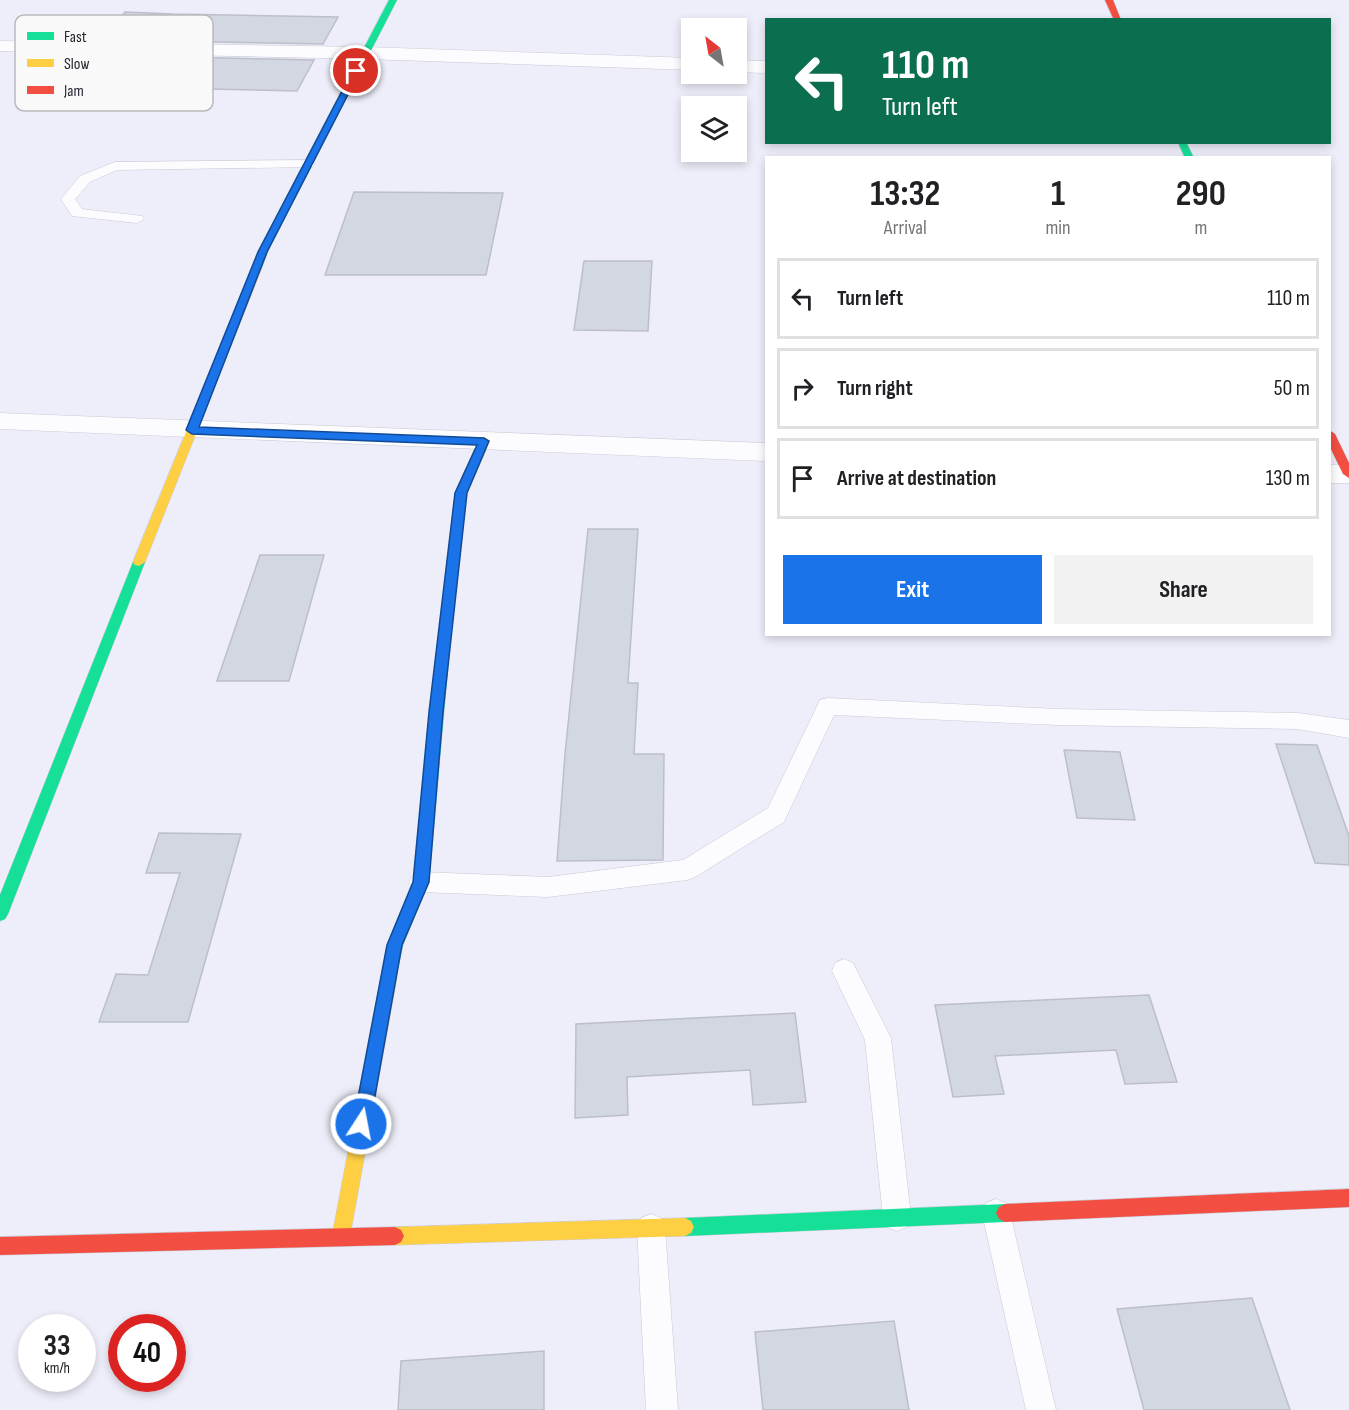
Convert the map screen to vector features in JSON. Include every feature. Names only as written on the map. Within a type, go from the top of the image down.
[{"type":"street","points":[[0,914],[263,252],[393,0]]},
{"type":"street","points":[[1109,0],[1117,18]]},
{"type":"street","points":[[0,46],[15,46]]},
{"type":"street","points":[[213,50],[681,64]]},
{"type":"street","points":[[747,66],[765,67]]},
{"type":"street","points":[[0,421],[765,452]]},
{"type":"street","points":[[1331,438],[1349,474],[1331,474]]},
{"type":"street","points":[[341,1236],[394,945],[421,882],[437,702],[461,493],[484,441]]},
{"type":"street","points":[[0,1246],[651,1228],[1349,1198]]},
{"type":"lane","points":[[137,219],[77,213],[68,199],[85,179],[115,166],[308,164]]},
{"type":"lane","points":[[421,882],[548,887],[687,870],[776,815],[827,706],[1058,717],[1298,721],[1349,729]]},
{"type":"lane","points":[[844,971],[878,1038],[897,1217]]},
{"type":"lane","points":[[996,1213],[1041,1410]]},
{"type":"lane","points":[[651,1228],[662,1410]]},
{"type":"building","points":[[125,12],[338,17],[323,44],[213,42],[213,15],[123,15]]},
{"type":"building","points":[[213,58],[314,60],[297,91],[213,89]]},
{"type":"building","points":[[354,192],[503,193],[486,275],[325,275]]},
{"type":"building","points":[[584,261],[652,261],[648,331],[574,330]]},
{"type":"building","points":[[588,529],[638,529],[628,683],[638,683],[634,754],[664,754],[663,860],[557,861],[565,754]]},
{"type":"building","points":[[260,555],[324,555],[289,681],[217,681]]},
{"type":"building","points":[[1276,744],[1317,745],[1349,836],[1349,865],[1315,863]]},
{"type":"building","points":[[1064,750],[1120,752],[1135,820],[1077,818]]},
{"type":"building","points":[[159,833],[241,834],[188,1022],[99,1022],[116,974],[148,975],[180,873],[146,873]]},
{"type":"building","points":[[1149,995],[1177,1082],[1125,1084],[1116,1050],[995,1056],[1004,1094],[953,1097],[935,1005]]},
{"type":"building","points":[[795,1013],[806,1102],[753,1105],[750,1070],[627,1077],[628,1115],[575,1118],[576,1024]]},
{"type":"building","points":[[1252,1298],[1290,1410],[1144,1410],[1117,1309]]},
{"type":"building","points":[[894,1321],[909,1410],[763,1410],[755,1332]]},
{"type":"building","points":[[544,1351],[544,1410],[398,1410],[401,1361]]},
{"type":"traffic: fast","points":[[256,270],[263,251],[393,0]]},
{"type":"traffic: fast","points":[[1183,144],[1189,156]]},
{"type":"traffic: fast","points":[[0,914],[139,562]]},
{"type":"traffic: fast","points":[[389,977],[395,945],[421,882],[445,633]]},
{"type":"traffic: fast","points":[[685,1227],[1005,1213]]},
{"type":"traffic: slow","points":[[139,562],[256,270]]},
{"type":"traffic: slow","points":[[445,633],[461,493],[484,441]]},
{"type":"traffic: slow","points":[[341,1236],[389,977]]},
{"type":"traffic: slow","points":[[395,1236],[685,1227]]},
{"type":"traffic: jam","points":[[1109,0],[1117,18]]},
{"type":"traffic: jam","points":[[1331,438],[1349,474]]},
{"type":"traffic: jam","points":[[1005,1213],[1349,1198]]},
{"type":"traffic: jam","points":[[0,1246],[395,1236]]},
{"type":"route","points":[[356,71],[263,252],[192,430],[484,441],[461,493],[436,712],[421,882],[394,945],[361,1124]]}]
